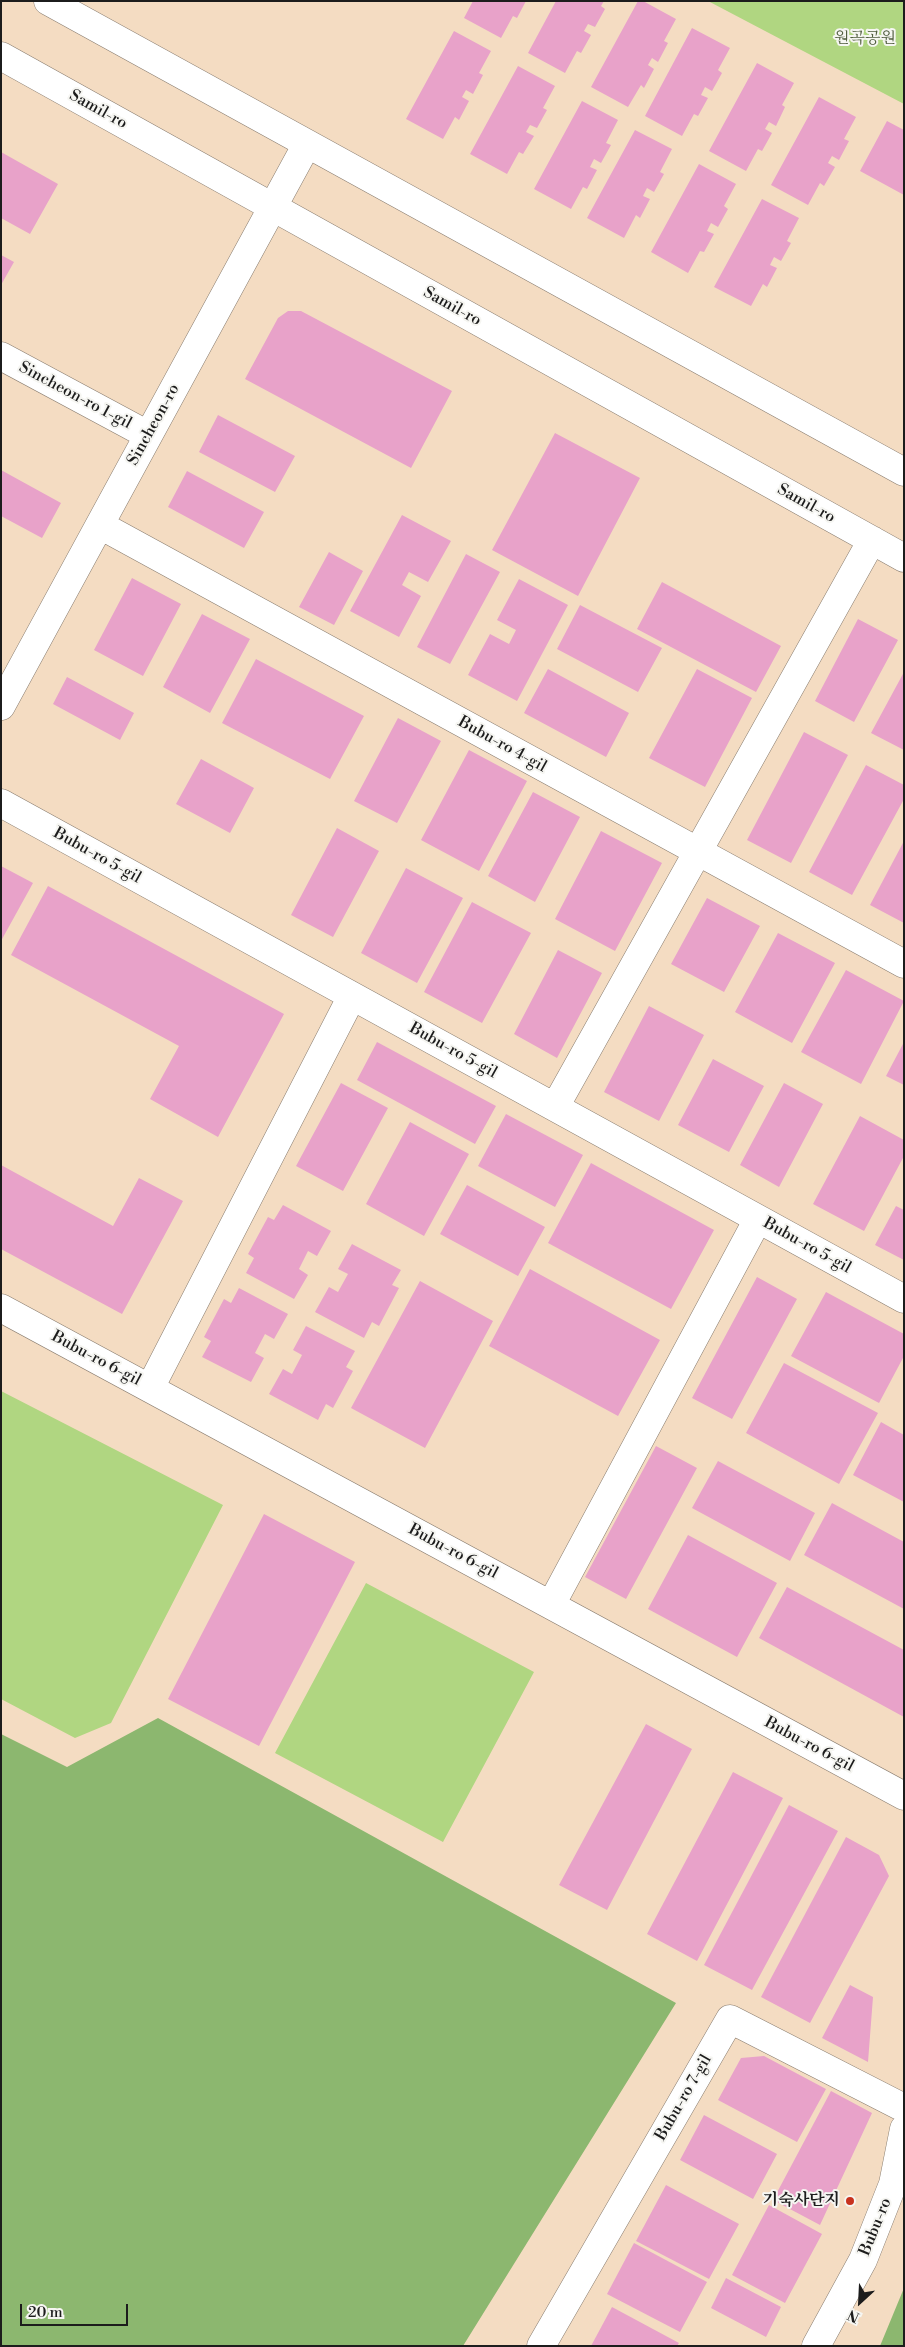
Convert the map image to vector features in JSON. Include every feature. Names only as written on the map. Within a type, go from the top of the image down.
[{"type":"street","points":[[48,1],[307,144],[900,460]]},
{"type":"street","name":"Samil-ro","points":[[1,56],[904,558]]},
{"type":"street","name":"Sincheon-ro","points":[[1,706],[307,144]]},
{"type":"street","name":"Sincheon-ro 1-gil","points":[[1,356],[148,436]]},
{"type":"street","name":"Bubu-ro 4-gil","points":[[100,525],[904,964]]},
{"type":"street","points":[[555,1107],[872,540]]},
{"type":"street","name":"Bubu-ro 5-gil","points":[[1,803],[904,1299]]},
{"type":"street","points":[[150,1388],[352,996]]},
{"type":"street","points":[[551,1605],[758,1219]]},
{"type":"street","name":"Bubu-ro 6-gil","points":[[1,1308],[904,1796]]},
{"type":"street","name":"Bubu-ro 7-gil","points":[[540,2346],[730,2019],[904,2108]]},
{"type":"street","name":"Bubu-ro","points":[[816,2346],[863,2260],[893,2184],[904,2128]]},
{"type":"green space","name":"원곡공원","points":[[708,1],[904,1],[904,104]]},
{"type":"green space","points":[[1,1391],[223,1505],[111,1723],[75,1738],[1,1699]]},
{"type":"green space","points":[[366,1583],[534,1672],[443,1842],[275,1753]]},
{"type":"green space","points":[[158,1718],[676,2003],[463,2346],[1,2346],[1,1734],[67,1767]]},
{"type":"green space","points":[[904,2288],[904,2346],[880,2346]]},
{"type":"building","points":[[473,1],[526,1],[517,18],[513,16],[501,38],[464,18]]},
{"type":"building","points":[[556,1],[604,1],[601,6],[605,9],[595,27],[588,24],[584,31],[591,35],[581,53],[577,51],[565,73],[528,53]]},
{"type":"building","points":[[638,1],[643,1],[676,19],[664,41],[668,43],[658,62],[652,58],[648,65],[654,69],[644,88],[641,85],[628,107],[591,87]]},
{"type":"building","points":[[692,28],[730,48],[718,70],[722,73],[712,91],[705,87],[701,95],[708,98],[698,116],[694,114],[682,136],[645,116]]},
{"type":"building","points":[[454,31],[491,51],[479,73],[483,75],[473,94],[466,90],[462,97],[469,101],[459,120],[455,117],[443,139],[406,119]]},
{"type":"building","points":[[757,63],[794,83],[782,105],[785,107],[776,126],[769,122],[765,129],[772,133],[762,151],[758,149],[746,171],[709,151]]},
{"type":"building","points":[[518,66],[555,86],[543,108],[547,110],[537,128],[530,125],[526,132],[534,136],[523,154],[519,152],[507,174],[470,154]]},
{"type":"building","points":[[819,97],[856,117],[844,139],[849,141],[839,160],[832,156],[828,163],[835,167],[824,186],[820,183],[808,205],[771,185]]},
{"type":"building","points":[[582,101],[618,120],[606,143],[611,145],[601,163],[594,159],[590,167],[597,170],[587,189],[583,187],[571,209],[534,189]]},
{"type":"building","points":[[887,121],[904,130],[904,195],[860,171]]},
{"type":"building","points":[[635,130],[672,149],[660,172],[664,174],[654,192],[647,188],[643,196],[650,199],[640,218],[636,215],[624,238],[587,218]]},
{"type":"building","points":[[1,152],[58,184],[30,234],[1,218]]},
{"type":"building","points":[[699,164],[736,184],[724,206],[728,209],[718,227],[711,223],[707,231],[714,234],[704,252],[700,251],[688,273],[651,252]]},
{"type":"building","points":[[762,199],[799,218],[787,241],[791,243],[781,261],[774,257],[770,265],[777,268],[767,287],[763,284],[751,306],[714,287]]},
{"type":"building","points":[[1,255],[14,262],[1,285]]},
{"type":"building","points":[[288,311],[301,311],[452,391],[411,468],[245,379],[278,318]]},
{"type":"building","points":[[218,415],[295,456],[275,492],[199,452]]},
{"type":"building","points":[[555,433],[640,478],[578,596],[492,550]]},
{"type":"building","points":[[1,470],[61,503],[42,538],[1,516]]},
{"type":"building","points":[[187,471],[264,512],[244,548],[168,507]]},
{"type":"building","points":[[402,515],[451,541],[428,582],[409,572],[402,585],[421,596],[399,637],[350,611]]},
{"type":"building","points":[[329,552],[363,571],[334,625],[299,607]]},
{"type":"building","points":[[466,554],[500,572],[450,664],[417,647]]},
{"type":"building","points":[[132,578],[181,604],[143,676],[94,650]]},
{"type":"building","points":[[519,579],[568,605],[517,701],[468,675],[490,634],[509,644],[516,630],[497,620]]},
{"type":"building","points":[[662,582],[781,646],[756,692],[637,629]]},
{"type":"building","points":[[580,605],[662,648],[638,692],[557,649]]},
{"type":"building","points":[[202,614],[250,639],[210,713],[163,687]]},
{"type":"building","points":[[858,619],[898,640],[854,722],[815,701]]},
{"type":"building","points":[[256,659],[364,716],[330,779],[222,723]]},
{"type":"building","points":[[548,669],[629,713],[606,757],[524,713]]},
{"type":"building","points":[[697,669],[752,698],[705,787],[649,758]]},
{"type":"building","points":[[904,672],[904,750],[871,733]]},
{"type":"building","points":[[67,677],[134,713],[120,740],[53,704]]},
{"type":"building","points":[[398,718],[441,741],[397,823],[354,801]]},
{"type":"building","points":[[804,732],[848,755],[791,863],[747,840]]},
{"type":"building","points":[[469,750],[527,781],[479,871],[421,840]]},
{"type":"building","points":[[201,759],[254,788],[230,833],[176,804]]},
{"type":"building","points":[[866,765],[904,785],[904,799],[852,895],[809,872]]},
{"type":"building","points":[[533,792],[580,817],[535,902],[488,876]]},
{"type":"building","points":[[337,828],[379,851],[333,937],[291,915]]},
{"type":"building","points":[[601,831],[662,863],[615,951],[555,919]]},
{"type":"building","points":[[904,841],[904,923],[870,905]]},
{"type":"building","points":[[1,866],[33,883],[1,941]]},
{"type":"building","points":[[406,868],[463,898],[417,983],[361,953]]},
{"type":"building","points":[[48,886],[284,1014],[218,1137],[150,1099],[179,1046],[11,955]]},
{"type":"building","points":[[707,898],[760,926],[724,992],[671,964]]},
{"type":"building","points":[[472,902],[531,933],[482,1023],[424,992]]},
{"type":"building","points":[[778,933],[835,963],[792,1043],[735,1012]]},
{"type":"building","points":[[558,950],[602,973],[557,1058],[514,1034]]},
{"type":"building","points":[[846,970],[904,1001],[861,1084],[801,1052]]},
{"type":"building","points":[[649,1006],[704,1035],[659,1121],[604,1092]]},
{"type":"building","points":[[377,1042],[496,1106],[475,1144],[357,1080]]},
{"type":"building","points":[[904,1042],[904,1085],[886,1076]]},
{"type":"building","points":[[713,1059],[764,1086],[729,1152],[678,1125]]},
{"type":"building","points":[[341,1083],[388,1108],[343,1191],[296,1166]]},
{"type":"building","points":[[784,1083],[823,1104],[779,1187],[740,1165]]},
{"type":"building","points":[[506,1114],[583,1155],[555,1207],[478,1166]]},
{"type":"building","points":[[860,1116],[904,1140],[904,1156],[864,1231],[813,1204]]},
{"type":"building","points":[[410,1122],[469,1154],[424,1236],[366,1204]]},
{"type":"building","points":[[591,1163],[714,1230],[671,1309],[548,1243]]},
{"type":"building","points":[[1,1165],[113,1226],[139,1178],[183,1201],[122,1314],[1,1249]]},
{"type":"building","points":[[467,1185],[545,1227],[518,1276],[440,1234]]},
{"type":"building","points":[[283,1205],[331,1231],[317,1256],[308,1251],[299,1269],[308,1275],[294,1299],[246,1273],[254,1258],[248,1254],[268,1217],[274,1220]]},
{"type":"building","points":[[896,1206],[904,1210],[904,1260],[875,1245]]},
{"type":"building","points":[[352,1244],[401,1270],[392,1285],[399,1288],[379,1326],[372,1322],[364,1338],[315,1312],[329,1287],[338,1292],[348,1274],[338,1269]]},
{"type":"building","points":[[530,1269],[660,1340],[618,1416],[489,1346]]},
{"type":"building","points":[[757,1277],[797,1299],[732,1419],[692,1398]]},
{"type":"building","points":[[420,1281],[493,1321],[425,1448],[351,1408]]},
{"type":"building","points":[[239,1288],[288,1314],[274,1339],[265,1334],[255,1353],[264,1358],[251,1382],[202,1357],[211,1341],[204,1337],[224,1299],[231,1303]]},
{"type":"building","points":[[826,1292],[904,1334],[904,1356],[879,1403],[791,1356]]},
{"type":"building","points":[[306,1326],[355,1351],[346,1367],[353,1371],[333,1408],[326,1404],[318,1420],[269,1394],[283,1369],[292,1374],[302,1355],[293,1350]]},
{"type":"building","points":[[784,1363],[878,1413],[839,1484],[746,1433]]},
{"type":"building","points":[[881,1422],[904,1435],[904,1502],[853,1475]]},
{"type":"building","points":[[656,1446],[697,1468],[626,1599],[585,1577]]},
{"type":"building","points":[[718,1461],[815,1513],[790,1561],[692,1508]]},
{"type":"building","points":[[832,1503],[904,1542],[904,1609],[804,1555]]},
{"type":"building","points":[[264,1514],[355,1562],[259,1746],[168,1699]]},
{"type":"building","points":[[688,1535],[777,1583],[737,1657],[648,1609]]},
{"type":"building","points":[[787,1587],[904,1650],[904,1717],[759,1638]]},
{"type":"building","points":[[646,1724],[692,1749],[607,1910],[559,1885]]},
{"type":"building","points":[[733,1772],[783,1798],[697,1961],[647,1934]]},
{"type":"building","points":[[789,1805],[838,1831],[752,1990],[704,1965]]},
{"type":"building","points":[[846,1837],[879,1855],[889,1876],[810,2023],[761,1997]]},
{"type":"building","points":[[850,1985],[873,1997],[868,2062],[822,2038]]},
{"type":"building","points":[[764,2056],[826,2089],[797,2142],[718,2100],[741,2058]]},
{"type":"building","points":[[831,2091],[872,2113],[820,2225],[773,2200]]},
{"type":"building","points":[[704,2115],[777,2154],[753,2199],[680,2160]]},
{"type":"building","points":[[666,2185],[739,2224],[709,2279],[636,2241]]},
{"type":"building","points":[[769,2205],[822,2234],[785,2303],[732,2275]]},
{"type":"building","points":[[634,2243],[707,2282],[680,2332],[607,2294]]},
{"type":"building","points":[[726,2278],[781,2307],[766,2337],[711,2308]]},
{"type":"building","points":[[612,2307],[679,2343],[677,2346],[591,2346]]},
{"type":"place","name":"기숙사단지","points":[[850,2201]]}]
